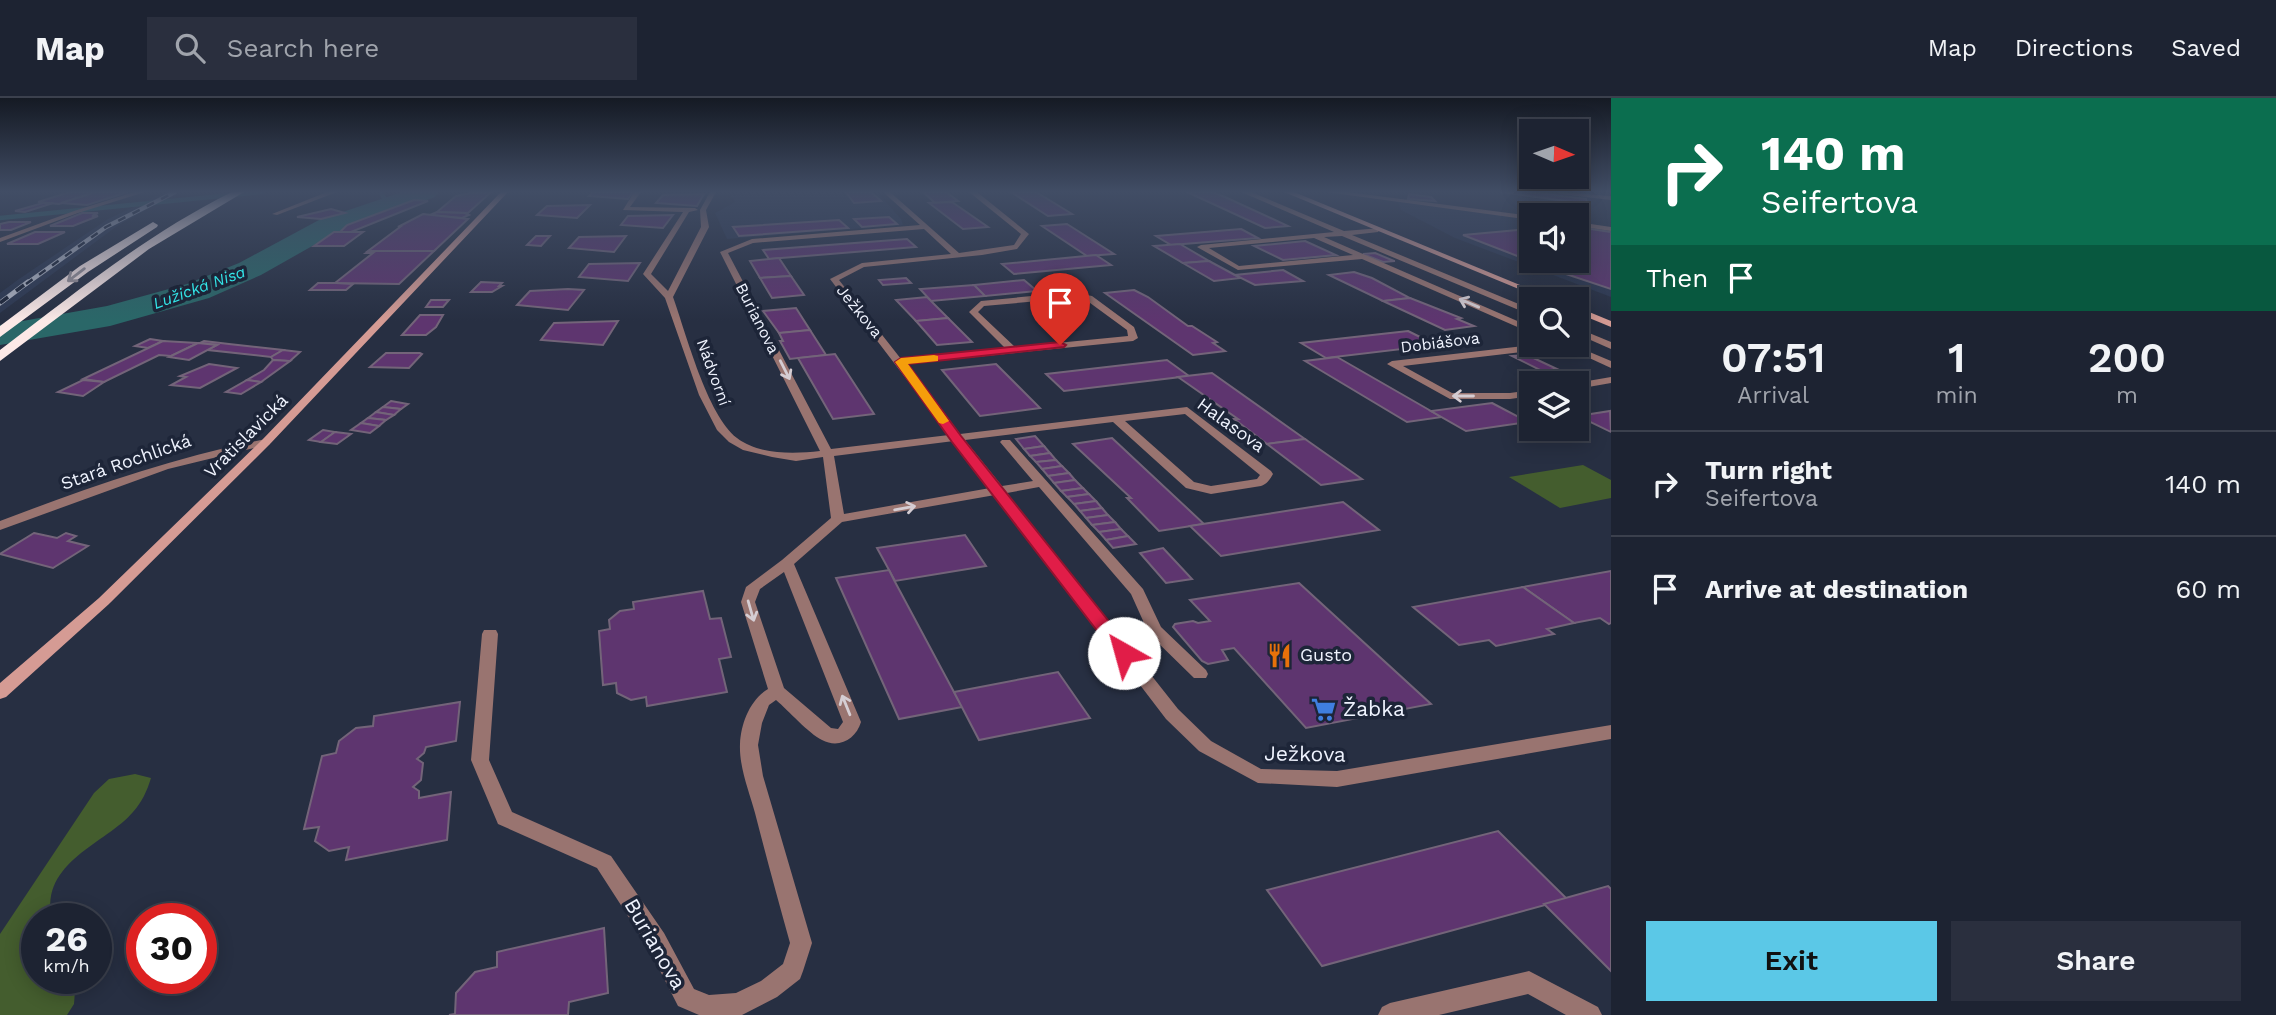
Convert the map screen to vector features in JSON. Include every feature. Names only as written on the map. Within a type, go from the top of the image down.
[{"type":"highway","points":[[0,333],[135,235]]},
{"type":"highway","points":[[0,357],[162,235]]},
{"type":"street","name":"Vratislavická","points":[[0,693],[104,601],[266,442],[465,235]]},
{"type":"street","name":"Nádvorní","points":[[672,235],[647,274],[668,297],[714,419],[733,440],[761,451],[796,457],[828,454]]},
{"type":"street","points":[[668,297],[701,235]]},
{"type":"street","name":"Burianova","points":[[829,235],[752,241],[724,251],[828,454],[838,519]]},
{"type":"street","points":[[935,235],[957,255]]},
{"type":"street","name":"Ježkova","points":[[1025,235],[1017,247],[862,265],[834,279],[901,362],[956,439],[1171,714],[1205,746],[1258,776],[1338,779],[1611,732]]},
{"type":"street","name":"Dobiášova","points":[[1330,235],[1201,247],[1238,268],[1362,257]]},
{"type":"street","points":[[1342,235],[1519,307]]},
{"type":"street","name":"Dobiášova","points":[[1390,235],[1520,287]]},
{"type":"street","name":"Dobiášova","points":[[1315,236],[1519,325]]},
{"type":"street","points":[[901,362],[1133,338],[1131,329],[1088,298],[1073,295],[981,304],[973,312],[1012,350]]},
{"type":"street","points":[[1589,315],[1611,324]]},
{"type":"street","points":[[1589,336],[1611,346]]},
{"type":"street","name":"Dobiášova","points":[[1519,349],[1392,364],[1450,396],[1519,395]]},
{"type":"street","points":[[1589,355],[1611,365]]},
{"type":"street","points":[[1589,384],[1611,380]]},
{"type":"street","name":"Halasova","points":[[956,439],[1187,410],[1268,474],[1261,482],[1211,490],[1190,485],[1116,419]]},
{"type":"street","points":[[828,454],[956,439]]},
{"type":"street","name":"Stará Rochlická","points":[[0,526],[141,472],[220,450],[266,442]]},
{"type":"street","points":[[1006,442],[1138,592],[1154,630],[1199,674]]},
{"type":"street","points":[[787,563],[852,722],[850,729],[842,736],[827,735],[777,691],[748,602],[748,594],[753,587],[787,563],[838,519],[1042,483]]},
{"type":"street","name":"Burianova","points":[[489,634],[480,760],[505,818],[604,862],[656,940],[686,998],[709,1007],[738,1005],[769,989],[792,971],[801,943],[754,776],[749,745],[753,723],[762,701],[777,691]]},
{"type":"street","points":[[1390,1015],[1529,982],[1590,1015]]},
{"type":"shaded area","points":[[85,235],[105,235],[0,313],[0,293]]},
{"type":"shaded area","points":[[725,235],[780,235],[727,239]]},
{"type":"shaded area","points":[[1449,235],[1519,235],[1519,262],[1455,238]]},
{"type":"shaded area","points":[[1589,235],[1611,235],[1611,297],[1548,273],[1589,273]]},
{"type":"green space","points":[[1583,465],[1611,480],[1611,498],[1560,508],[1509,477]]},
{"type":"green space","points":[[135,774],[151,778],[146,792],[133,812],[65,868],[56,883],[51,903],[21,903],[21,994],[75,994],[74,1004],[67,1015],[0,1015],[0,934],[94,793],[109,779]]},
{"type":"building","points":[[28,235],[59,235],[38,244],[7,244]]},
{"type":"building","points":[[330,235],[359,235],[344,246],[314,246]]},
{"type":"building","points":[[390,235],[451,235],[434,251],[368,251]]},
{"type":"building","points":[[1055,235],[1084,235],[1114,254],[1087,256]]},
{"type":"building","points":[[1252,235],[1258,238],[1171,245],[1156,236]]},
{"type":"building","points":[[1463,235],[1519,235],[1519,257]]},
{"type":"building","points":[[1589,235],[1611,235],[1611,289],[1563,273],[1589,273]]},
{"type":"building","points":[[536,236],[550,236],[541,246],[527,245]]},
{"type":"building","points":[[626,236],[614,252],[569,248],[579,237]]},
{"type":"building","points":[[907,239],[916,247],[769,259],[763,250]]},
{"type":"building","points":[[1305,241],[1336,255],[1283,260],[1254,246]]},
{"type":"building","points":[[1180,244],[1209,261],[1183,263],[1154,246]]},
{"type":"building","points":[[434,251],[399,284],[335,283],[373,253],[366,253]]},
{"type":"building","points":[[1375,253],[1395,261],[1383,262],[1363,254]]},
{"type":"building","points":[[1096,255],[1111,265],[1014,274],[1002,264]]},
{"type":"building","points":[[779,258],[791,276],[760,278],[750,261]]},
{"type":"building","points":[[1209,261],[1241,278],[1214,281],[1183,263]]},
{"type":"building","points":[[640,263],[628,281],[579,277],[589,264]]},
{"type":"building","points":[[1283,270],[1303,281],[1255,285],[1235,275]]},
{"type":"building","points":[[1354,272],[1372,278],[1410,298],[1383,301],[1329,275]]},
{"type":"building","points":[[791,276],[804,295],[772,298],[760,278]]},
{"type":"building","points":[[906,278],[911,283],[883,285],[879,280]]},
{"type":"building","points":[[1024,280],[1037,291],[985,296],[974,285]]},
{"type":"building","points":[[481,282],[502,283],[499,286],[502,286],[492,292],[471,292]]},
{"type":"building","points":[[318,283],[353,284],[346,290],[310,290]]},
{"type":"building","points":[[974,285],[985,296],[931,301],[920,289]]},
{"type":"building","points":[[584,290],[568,310],[517,305],[530,291]]},
{"type":"building","points":[[1134,290],[1217,342],[1213,343],[1225,351],[1193,355],[1105,293]]},
{"type":"building","points":[[927,297],[948,318],[916,321],[896,300]]},
{"type":"building","points":[[1410,298],[1461,318],[1457,319],[1474,326],[1445,330],[1383,301]]},
{"type":"building","points":[[431,300],[449,300],[443,307],[426,307]]},
{"type":"building","points":[[796,308],[810,330],[779,333],[763,311]]},
{"type":"building","points":[[420,315],[443,315],[436,327],[426,335],[402,335]]},
{"type":"building","points":[[948,318],[972,342],[937,345],[916,321]]},
{"type":"building","points":[[618,321],[603,345],[541,340],[554,323]]},
{"type":"building","points":[[810,330],[826,355],[790,359],[780,341],[783,341],[779,333]]},
{"type":"building","points":[[1408,331],[1436,345],[1326,358],[1301,343]]},
{"type":"building","points":[[150,339],[163,341],[148,348],[135,346]]},
{"type":"building","points":[[163,341],[198,343],[171,356],[159,355],[104,382],[83,379]]},
{"type":"building","points":[[204,341],[283,350],[271,357],[208,350],[217,345],[200,343]]},
{"type":"building","points":[[198,343],[217,345],[189,360],[169,357]]},
{"type":"building","points":[[283,350],[300,352],[290,361],[273,360],[271,357]]},
{"type":"building","points":[[386,353],[422,354],[409,368],[370,367]]},
{"type":"building","points":[[835,354],[874,414],[833,419],[798,358]]},
{"type":"building","points":[[1512,356],[1531,357],[1557,369],[1542,371]]},
{"type":"building","points":[[1337,357],[1442,417],[1407,422],[1305,361]]},
{"type":"building","points":[[273,360],[290,361],[261,382],[247,380],[264,370]]},
{"type":"building","points":[[1167,360],[1189,376],[1064,391],[1046,374]]},
{"type":"building","points":[[209,364],[237,368],[200,388],[171,385],[186,377],[180,376]]},
{"type":"building","points":[[996,364],[1040,408],[980,416],[942,370]]},
{"type":"building","points":[[1212,373],[1305,439],[1267,444],[1234,419],[1238,419],[1178,377]]},
{"type":"building","points":[[83,380],[104,382],[83,396],[58,392]]},
{"type":"building","points":[[247,380],[261,382],[241,394],[226,392]]},
{"type":"building","points":[[391,401],[408,404],[401,409],[383,407]]},
{"type":"building","points":[[1492,403],[1519,417],[1519,423],[1466,431],[1431,411]]},
{"type":"building","points":[[383,407],[401,409],[394,415],[376,412]]},
{"type":"building","points":[[1610,411],[1611,432],[1589,421],[1589,414]]},
{"type":"building","points":[[376,412],[394,415],[386,420],[368,418]]},
{"type":"building","points":[[368,418],[386,420],[379,426],[361,423]]},
{"type":"building","points":[[361,423],[379,426],[370,433],[351,430]]},
{"type":"building","points":[[323,430],[335,432],[321,442],[309,440]]},
{"type":"building","points":[[335,432],[351,434],[337,444],[321,442]]},
{"type":"building","points":[[1035,436],[1044,446],[1024,449],[1016,439]]},
{"type":"building","points":[[1112,438],[1204,524],[1159,531],[1127,498],[1131,498],[1073,444]]},
{"type":"building","points":[[1305,439],[1362,479],[1321,485],[1267,444]]},
{"type":"building","points":[[1044,446],[1050,453],[1030,456],[1024,449]]},
{"type":"building","points":[[1050,453],[1056,460],[1036,462],[1030,456]]},
{"type":"building","points":[[1056,460],[1062,466],[1042,469],[1036,462]]},
{"type":"building","points":[[1062,466],[1069,473],[1048,476],[1042,469]]},
{"type":"building","points":[[1069,473],[1075,480],[1054,483],[1048,476]]},
{"type":"building","points":[[1075,480],[1083,488],[1061,491],[1054,483]]},
{"type":"building","points":[[1083,488],[1089,494],[1067,497],[1061,491]]},
{"type":"building","points":[[1089,494],[1096,501],[1074,504],[1067,497]]},
{"type":"building","points":[[1096,501],[1102,508],[1080,511],[1074,504]]},
{"type":"building","points":[[1343,502],[1379,530],[1221,556],[1190,526]]},
{"type":"building","points":[[1102,508],[1108,515],[1086,518],[1080,511]]},
{"type":"building","points":[[1108,515],[1115,522],[1092,525],[1086,518]]},
{"type":"building","points":[[1115,522],[1121,529],[1099,532],[1092,525]]},
{"type":"building","points":[[1121,529],[1128,536],[1106,540],[1099,532]]},
{"type":"building","points":[[34,533],[57,538],[66,533],[76,536],[68,541],[88,546],[53,568],[0,554]]},
{"type":"building","points":[[965,535],[986,566],[895,581],[877,548]]},
{"type":"building","points":[[1128,536],[1136,544],[1113,548],[1106,540]]},
{"type":"building","points":[[1163,548],[1192,579],[1166,583],[1140,553]]},
{"type":"building","points":[[889,570],[962,707],[899,719],[836,578]]},
{"type":"building","points":[[1611,571],[1609,624],[1600,618],[1574,623],[1523,587]]},
{"type":"building","points":[[1299,583],[1431,704],[1306,728],[1234,648],[1222,650],[1228,660],[1208,664],[1202,661],[1173,627],[1175,624],[1193,621],[1210,621],[1190,600]]},
{"type":"building","points":[[1523,587],[1574,623],[1547,629],[1554,634],[1496,646],[1489,640],[1459,645],[1413,607]]},
{"type":"building","points":[[703,591],[710,619],[721,618],[731,657],[719,659],[727,692],[647,706],[646,697],[631,700],[617,693],[616,683],[603,685],[599,631],[610,629],[609,620],[620,611],[634,609],[633,602]]},
{"type":"building","points":[[1058,672],[1090,718],[979,740],[954,692]]},
{"type":"building","points":[[460,702],[456,741],[426,747],[417,759],[423,763],[421,780],[413,787],[419,791],[419,798],[451,792],[447,840],[346,860],[349,847],[329,851],[315,841],[319,827],[304,829],[322,756],[336,753],[339,741],[356,728],[373,726],[374,716]]},
{"type":"building","points":[[1498,831],[1567,899],[1322,966],[1267,890]]},
{"type":"building","points":[[1608,886],[1611,889],[1611,971],[1544,904]]},
{"type":"building","points":[[604,928],[608,993],[569,1002],[568,1015],[449,1015],[455,1014],[456,993],[475,972],[497,967],[497,952]]},
{"type":"waterway","name":"Lužická Nisa","points":[[0,335],[110,316],[198,291],[250,269],[312,235]]},
{"type":"railway","points":[[26,284],[95,235]]},
{"type":"railway","points":[[0,303],[28,282]]},
{"type":"slow traffic","points":[[934,358],[901,362],[943,421]]},
{"type":"place","name":"Gusto","points":[[1280,655]]},
{"type":"place","name":"Žabka","points":[[1323,709]]},
{"type":"route","points":[[1060,345],[901,362],[956,439],[1124,653]]}]
